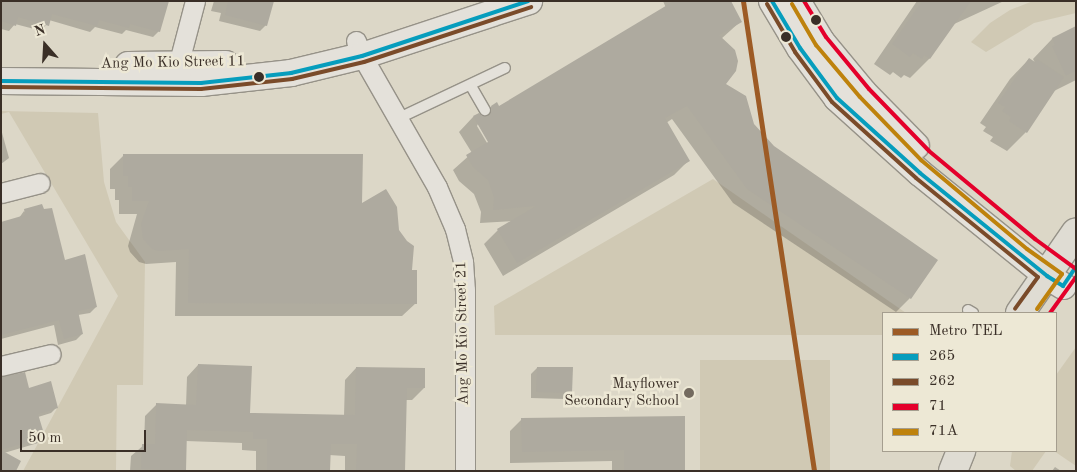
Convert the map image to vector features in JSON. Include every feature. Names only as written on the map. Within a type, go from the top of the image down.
[{"type":"main road","points":[[1043,312],[1063,273],[1076,232]]},
{"type":"main road","points":[[1021,312],[1063,273]]},
{"type":"main road","points":[[936,471],[944,452]]},
{"type":"main road","points":[[953,471],[961,452]]},
{"type":"street","points":[[176,73],[195,1]]},
{"type":"street","name":"Ang Mo Kio Street 11","points":[[359,48],[486,1]]},
{"type":"street","name":"Ang Mo Kio Street 11","points":[[1,81],[176,73],[208,65],[260,61],[359,48],[529,1]]},
{"type":"street","points":[[772,1],[800,48],[837,98],[920,173],[1063,273]]},
{"type":"street","points":[[798,1],[821,41],[864,93],[925,156],[1063,273]]},
{"type":"street","name":"Ang Mo Kio Street 21","points":[[359,48],[437,187],[455,229],[463,262],[465,471]]},
{"type":"street","name":"Ang Mo Kio Street 11","points":[[1,64],[176,73]]},
{"type":"street","points":[[1,193],[40,183]]},
{"type":"street","points":[[1,366],[51,354]]},
{"type":"lane","points":[[399,118],[506,68]]},
{"type":"lane","points":[[471,86],[484,110]]},
{"type":"shaded area","points":[[1033,1],[1076,1],[1076,13],[1034,23],[986,52],[971,42],[990,23],[1010,10]]},
{"type":"shaded area","points":[[1,111],[98,113],[104,182],[116,222],[145,262],[143,385],[117,385],[116,471],[23,471],[118,296],[9,112],[1,114]]},
{"type":"shaded area","points":[[713,179],[905,312],[882,312],[882,335],[495,335],[494,306]]},
{"type":"shaded area","points":[[1076,347],[1076,466],[1055,452],[1057,452],[1057,374]]},
{"type":"shaded area","points":[[700,360],[830,360],[830,471],[700,471]]},
{"type":"shaded area","points":[[1012,452],[1045,452],[1032,471],[1016,471],[1010,466]]},
{"type":"building","points":[[1,1],[169,1],[160,32],[130,24],[129,28],[99,20],[97,26],[52,14],[49,26],[18,17],[16,26],[1,21]]},
{"type":"building","points":[[228,1],[274,1],[267,26],[225,15]]},
{"type":"building","points":[[674,1],[731,1],[742,22],[719,35],[735,50],[738,61],[736,71],[726,84],[746,96],[754,124],[774,146],[938,260],[911,299],[747,189],[687,106],[665,118],[690,161],[517,263],[497,229],[536,206],[493,210],[494,197],[488,180],[473,167],[466,155],[488,142],[473,116],[479,113],[482,116],[488,116],[492,110],[491,106],[497,102],[499,106]]},
{"type":"building","points":[[922,1],[971,1],[930,59],[924,55],[922,59],[913,53],[910,57],[892,44]]},
{"type":"building","points":[[1076,26],[1076,71],[1066,76],[1052,46],[1055,45],[1052,38]]},
{"type":"building","points":[[1029,58],[1035,62],[1037,59],[1064,77],[1027,133],[1009,121],[1011,117],[1002,111],[1005,107],[998,103]]},
{"type":"building","points":[[123,154],[363,154],[362,203],[386,189],[397,207],[399,230],[407,241],[414,246],[412,270],[417,270],[417,304],[188,303],[189,249],[159,251],[152,249],[143,239],[141,224],[149,201],[132,201],[132,187],[128,187],[128,176],[123,176]]},
{"type":"building","points":[[42,204],[44,209],[52,208],[65,260],[85,254],[97,307],[78,311],[83,334],[64,339],[59,320],[1,335],[1,222],[25,215],[24,209]]},
{"type":"building","points":[[198,364],[252,366],[250,413],[355,415],[356,367],[425,368],[425,388],[407,388],[405,471],[356,471],[357,444],[331,444],[330,471],[267,471],[267,439],[253,439],[253,432],[187,430],[186,471],[141,469],[142,444],[155,444],[156,403],[196,405]]},
{"type":"building","points":[[537,367],[573,367],[572,393],[536,392]]},
{"type":"building","points":[[25,372],[29,388],[51,381],[58,408],[38,414],[45,437],[1,450],[1,377]]},
{"type":"building","points":[[685,416],[685,471],[624,471],[624,450],[522,452],[521,418]]},
{"type":"building","points":[[1,450],[21,461],[16,471],[1,471]]},
{"type":"metro line","name":"TEL","points":[[743,1],[814,471]]},
{"type":"transit line","name":"265","points":[[1,81],[201,83],[291,73],[362,56],[528,1]]},
{"type":"transit line","name":"265","points":[[772,1],[800,48],[837,98],[920,173],[1047,276],[1063,286],[1076,267]]},
{"type":"transit line","name":"71","points":[[804,1],[826,37],[869,89],[929,151],[1035,239],[1076,269]]},
{"type":"transit line","name":"262","points":[[767,4],[795,52],[832,102],[916,178],[1038,277],[1015,309]]},
{"type":"transit line","name":"71A","points":[[792,4],[816,45],[860,97],[921,160],[1027,249],[1062,274],[1037,309]]},
{"type":"transit line","name":"262","points":[[1,87],[201,89],[292,79],[364,62],[531,7]]},
{"type":"transit line","name":"71","points":[[1051,312],[1076,277]]},
{"type":"place","name":"Mayflower Secondary School","points":[[689,393]]}]
